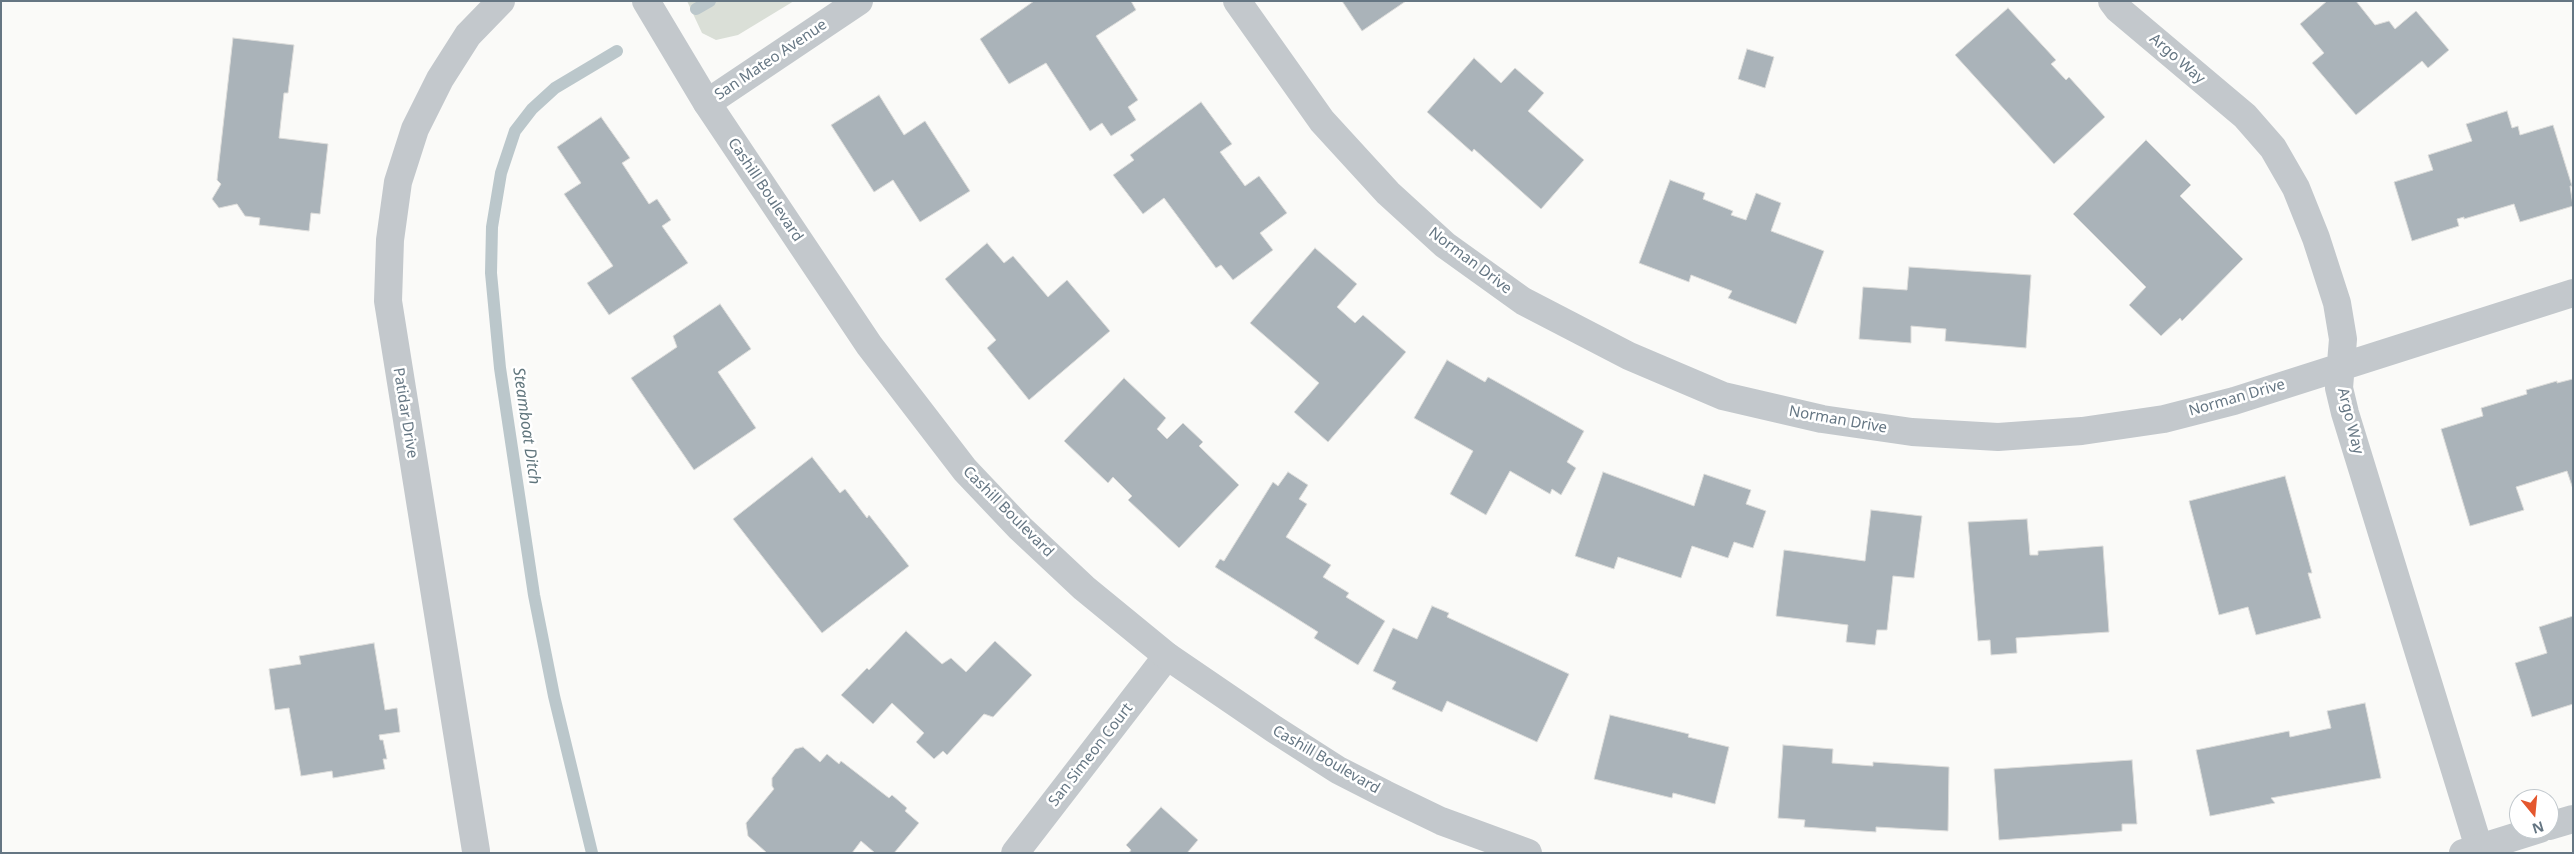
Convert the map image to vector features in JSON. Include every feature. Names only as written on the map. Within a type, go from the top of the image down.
[{"type":"street","name":"Patidar Drive","points":[[476,851],[393,338],[388,291],[390,240],[398,182],[415,129],[440,79],[464,43],[501,1]]},
{"type":"street","name":"Cashill Boulevard","points":[[646,1],[707,103],[869,345],[965,470],[1020,528],[1084,588],[1167,656],[1267,725],[1338,770],[1441,821],[1528,853]]},
{"type":"street","name":"San Mateo Avenue","points":[[707,103],[860,1]]},
{"type":"street","name":"Norman Drive","points":[[1237,1],[1322,121],[1388,193],[1445,245],[1523,301],[1629,356],[1723,396],[1822,419],[1912,432],[1998,437],[2082,431],[2164,419],[2234,401],[2573,293]]},
{"type":"street","name":"Argo Way","points":[[2112,1],[2118,9],[2245,116],[2273,148],[2296,188],[2316,238],[2337,303],[2344,339],[2339,388],[2344,413],[2471,850]]},
{"type":"street","name":"San Simeon Court","points":[[1015,853],[1167,656]]},
{"type":"street","points":[[2559,823],[2573,819]]},
{"type":"street","points":[[2471,850],[2509,838]]},
{"type":"shaded area","points":[[687,1],[794,1],[738,35],[716,40],[702,33]]},
{"type":"building","points":[[1034,1],[1131,1],[1136,10],[1096,36],[1138,100],[1128,107],[1136,120],[1111,136],[1102,123],[1090,131],[1046,63],[1009,84],[980,39]]},
{"type":"building","points":[[1342,1],[1406,1],[1362,31]]},
{"type":"building","points":[[2327,1],[2356,1],[2375,25],[2389,21],[2395,29],[2416,11],[2449,50],[2428,68],[2422,61],[2356,115],[2312,63],[2324,53],[2300,24]]},
{"type":"building","points":[[2008,8],[2056,60],[2051,64],[2066,80],[2069,77],[2105,117],[2054,164],[1955,55]]},
{"type":"building","points":[[233,38],[294,45],[288,93],[284,93],[279,138],[328,144],[320,214],[311,213],[309,231],[259,225],[260,218],[245,216],[237,204],[219,208],[212,199],[221,184],[217,180]]},
{"type":"building","points":[[1747,49],[1774,57],[1765,88],[1738,79]]},
{"type":"building","points":[[1474,58],[1501,83],[1515,68],[1544,93],[1528,111],[1584,160],[1541,209],[1474,149],[1472,152],[1427,112]]},
{"type":"building","points":[[879,95],[904,135],[925,121],[970,191],[920,222],[893,180],[874,192],[831,125]]},
{"type":"building","points":[[1201,102],[1232,144],[1220,152],[1245,186],[1259,176],[1287,213],[1260,233],[1273,250],[1233,280],[1221,265],[1216,268],[1164,198],[1143,214],[1113,175],[1134,160],[1130,155]]},
{"type":"building","points":[[2507,111],[2512,128],[2518,126],[2520,135],[2553,125],[2572,186],[2570,186],[2573,206],[2520,222],[2514,204],[2464,219],[2464,217],[2457,219],[2459,226],[2412,241],[2394,182],[2433,170],[2428,155],[2472,141],[2466,124]]},
{"type":"building","points":[[601,117],[630,158],[622,163],[649,204],[657,199],[671,220],[662,226],[688,263],[609,315],[587,283],[613,266],[564,194],[581,183],[557,147]]},
{"type":"building","points":[[2146,140],[2191,185],[2180,196],[2243,259],[2182,321],[2180,318],[2161,336],[2129,305],[2146,287],[2073,214]]},
{"type":"building","points":[[1670,180],[1705,193],[1703,199],[1733,211],[1731,215],[1746,220],[1756,193],[1781,203],[1771,231],[1824,251],[1796,324],[1728,298],[1732,291],[1691,275],[1689,282],[1639,263]]},
{"type":"building","points":[[987,243],[1004,263],[1013,256],[1048,297],[1067,280],[1110,331],[1029,400],[987,348],[996,340],[945,279]]},
{"type":"building","points":[[1315,248],[1357,284],[1337,307],[1355,323],[1363,315],[1406,352],[1328,442],[1294,412],[1319,383],[1250,323]]},
{"type":"building","points":[[1909,267],[2031,275],[2026,348],[1945,341],[1946,329],[1911,326],[1911,343],[1859,339],[1863,287],[1907,290]]},
{"type":"building","points":[[720,304],[751,349],[718,372],[756,428],[694,470],[631,378],[677,347],[673,336]]},
{"type":"building","points":[[1447,360],[1485,382],[1488,377],[1584,431],[1567,462],[1576,468],[1561,495],[1552,489],[1550,494],[1510,471],[1486,515],[1450,494],[1473,451],[1414,418]]},
{"type":"building","points":[[1124,378],[1166,418],[1157,429],[1167,439],[1183,423],[1203,442],[1199,446],[1239,485],[1179,548],[1128,500],[1132,496],[1113,477],[1108,483],[1064,441]]},
{"type":"building","points":[[2573,379],[2573,489],[2567,471],[2516,487],[2524,510],[2470,526],[2441,429],[2483,416],[2481,408],[2527,394],[2526,390],[2557,381],[2557,383]]},
{"type":"building","points":[[812,457],[840,493],[845,489],[867,518],[869,515],[909,566],[822,633],[733,519]]},
{"type":"building","points":[[1288,472],[1308,485],[1299,499],[1307,504],[1286,537],[1331,565],[1323,577],[1349,593],[1346,597],[1385,621],[1358,665],[1314,638],[1318,632],[1215,567],[1220,559],[1224,561],[1273,482],[1278,486]]},
{"type":"building","points":[[1603,472],[1694,506],[1704,474],[1751,490],[1746,504],[1766,511],[1753,548],[1734,542],[1728,558],[1692,546],[1681,578],[1618,557],[1614,569],[1575,556]]},
{"type":"building","points":[[2285,476],[2312,573],[2308,573],[2321,618],[2256,635],[2248,607],[2219,615],[2189,501]]},
{"type":"building","points":[[1871,510],[1922,516],[1914,578],[1893,576],[1887,630],[1877,630],[1875,645],[1846,642],[1848,625],[1776,616],[1784,550],[1865,561]]},
{"type":"building","points":[[2027,519],[2030,555],[2038,555],[2038,551],[2103,546],[2109,632],[2016,638],[2017,653],[1991,655],[1990,640],[1978,641],[1968,522]]},
{"type":"building","points":[[1432,606],[1449,613],[1447,617],[1569,674],[1537,742],[1447,701],[1442,712],[1392,689],[1396,682],[1373,671],[1393,628],[1417,639]]},
{"type":"building","points":[[2573,616],[2573,704],[2532,717],[2515,663],[2547,653],[2539,627]]},
{"type":"building","points":[[906,631],[942,664],[951,658],[966,672],[995,641],[1032,675],[993,717],[984,714],[947,755],[943,751],[934,759],[916,742],[924,733],[892,703],[873,724],[841,695],[867,668],[869,670]]},
{"type":"building","points":[[374,643],[385,710],[397,708],[400,732],[379,735],[380,740],[383,740],[387,759],[383,759],[385,769],[333,778],[332,771],[301,776],[289,708],[275,710],[269,669],[301,664],[299,656]]},
{"type":"building","points":[[2365,703],[2381,778],[2271,798],[2275,803],[2210,816],[2196,750],[2289,731],[2290,737],[2331,728],[2327,711]]},
{"type":"building","points":[[1610,715],[1689,734],[1688,737],[1729,747],[1715,804],[1673,793],[1672,798],[1594,779]]},
{"type":"building","points":[[1783,745],[1833,749],[1832,763],[1873,766],[1873,762],[1949,767],[1948,831],[1876,827],[1876,832],[1804,827],[1805,820],[1778,818]]},
{"type":"building","points":[[803,747],[820,762],[827,754],[839,764],[841,761],[889,798],[892,795],[907,808],[905,811],[919,823],[894,853],[875,853],[861,841],[852,853],[767,853],[748,836],[746,823],[774,789],[772,778],[795,749]]},
{"type":"building","points":[[2132,760],[2137,824],[2122,824],[2122,831],[1999,840],[1994,769]]},
{"type":"building","points":[[1161,807],[1198,840],[1187,853],[1129,853],[1131,850],[1126,845]]},
{"type":"waterway","name":"Steamboat Ditch","points":[[696,9],[710,1]]},
{"type":"waterway","name":"Steamboat Ditch","points":[[592,853],[554,696],[534,595],[500,368],[491,273],[492,227],[501,173],[515,131],[532,109],[555,88],[617,51]]}]
